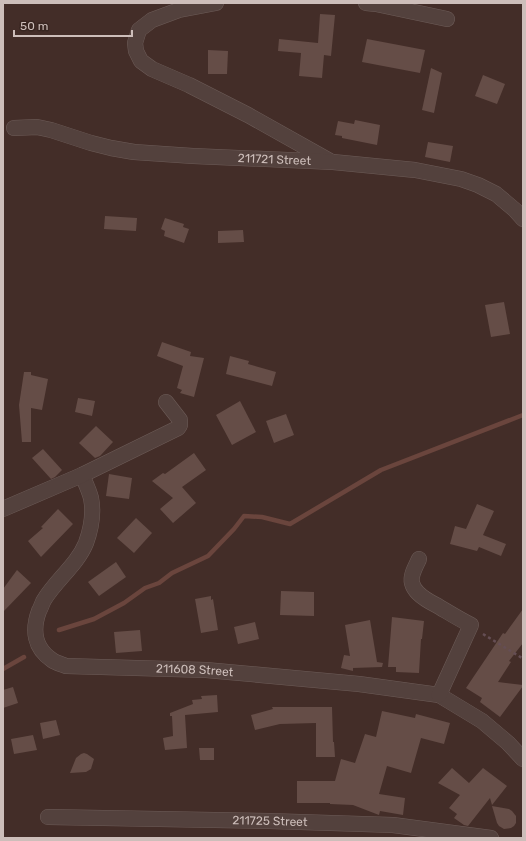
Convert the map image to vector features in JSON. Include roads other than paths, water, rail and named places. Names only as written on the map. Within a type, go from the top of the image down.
[{"type":"street","points":[[216,3],[179,10],[152,20],[139,30],[135,43],[136,51],[141,61],[152,69],[189,85],[333,162]]},
{"type":"street","points":[[366,3],[447,19]]},
{"type":"street","name":"211721 Street","points":[[14,128],[37,127],[110,148],[134,152],[333,162],[415,170],[461,179],[478,185],[496,194],[523,219]]},
{"type":"street","points":[[3,509],[82,475],[178,428],[180,425],[180,420],[166,402]]},
{"type":"street","name":"211608 Street","points":[[82,475],[91,497],[92,517],[89,534],[81,552],[43,601],[36,619],[36,640],[44,654],[52,660],[66,666],[206,670],[359,684],[439,695],[482,721],[508,743],[523,759]]},
{"type":"street","points":[[418,559],[413,573],[412,582],[418,593],[471,625],[439,695]]},
{"type":"street","name":"211725 Street","points":[[48,817],[393,825],[491,838]]},
{"type":"waterway","points":[[59,630],[94,619],[124,603],[145,588],[159,583],[172,573],[208,556],[234,529],[244,516],[262,517],[290,524],[381,470],[523,415]]},
{"type":"waterway","points":[[3,669],[24,657]]}]
